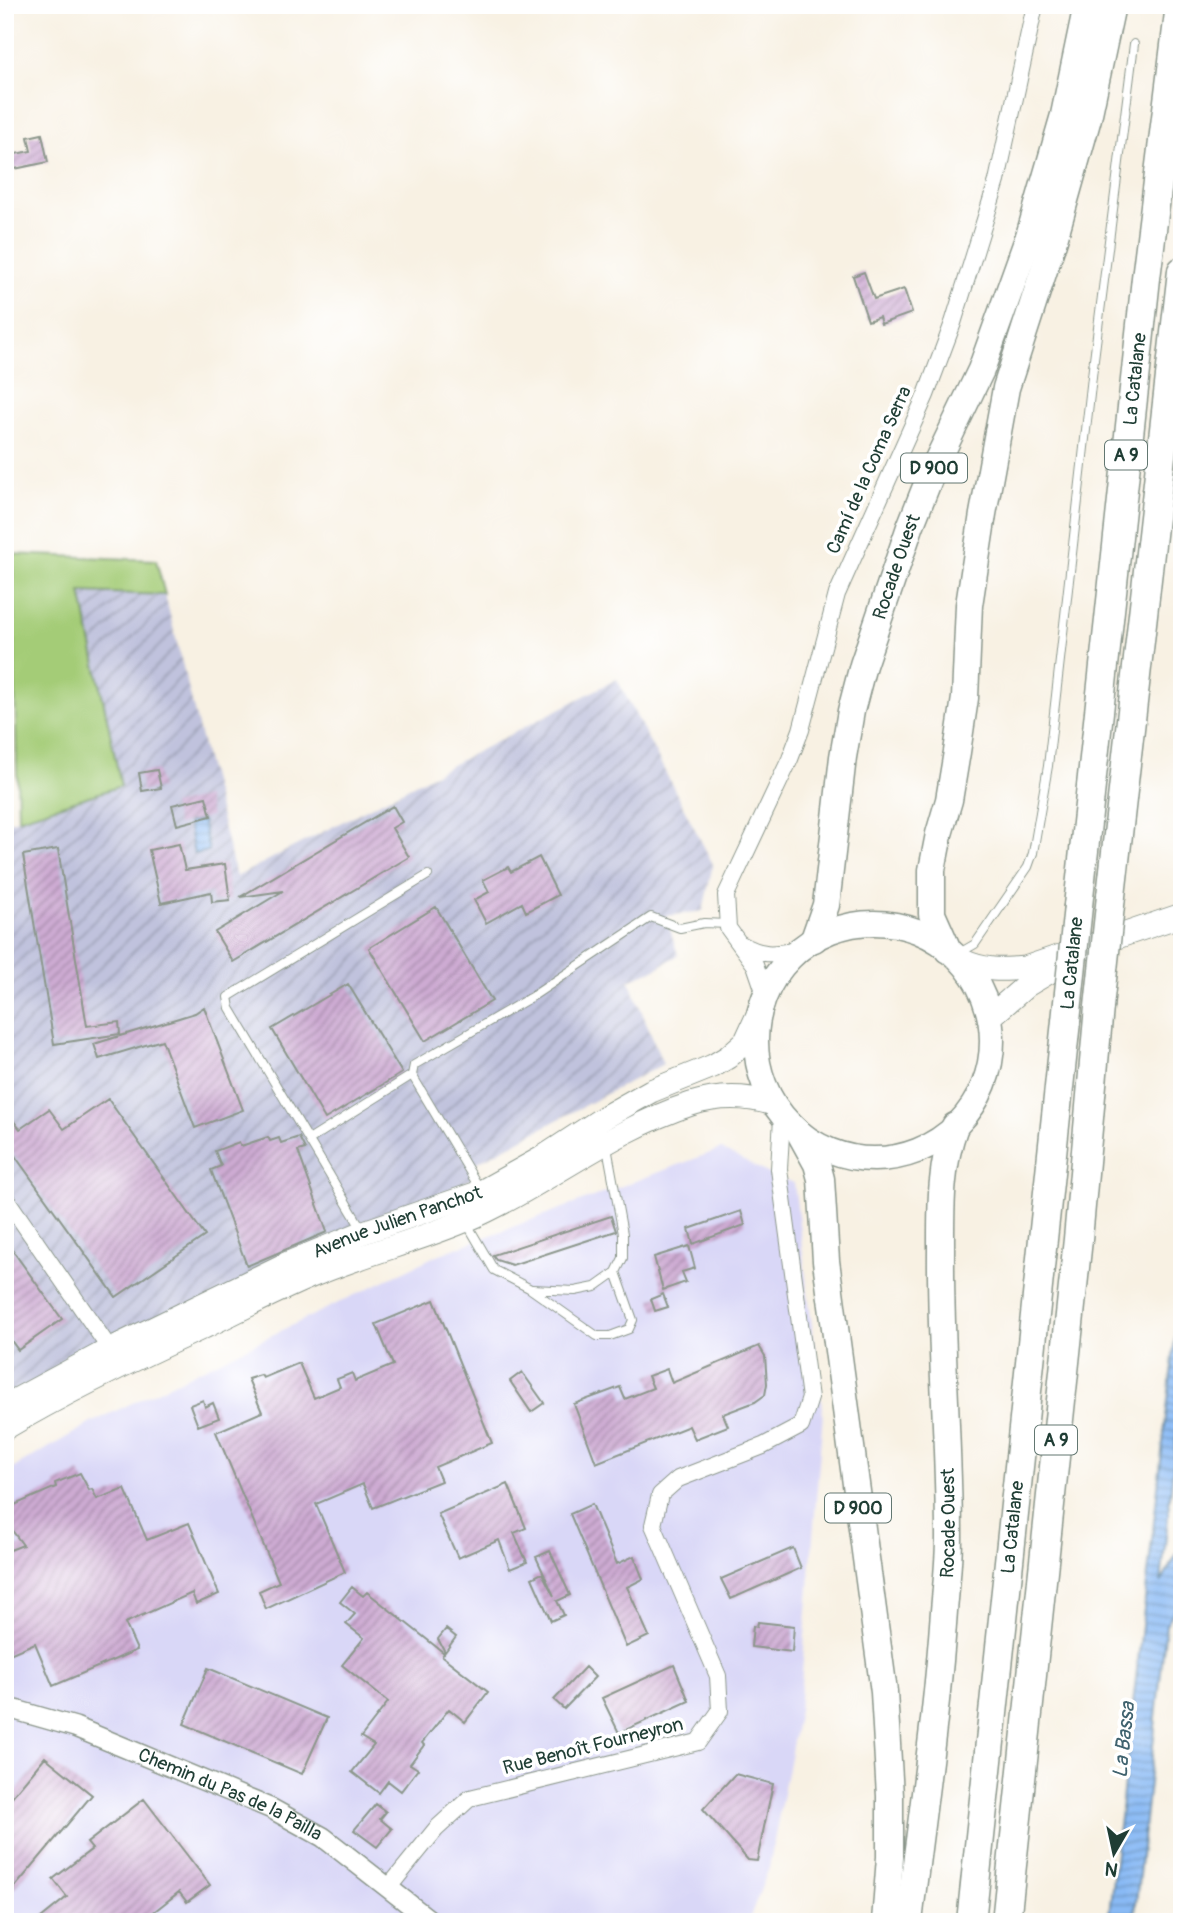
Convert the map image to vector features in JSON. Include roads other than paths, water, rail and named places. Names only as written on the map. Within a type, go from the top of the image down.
[{"type":"highway","name":"Rocade Ouest","points":[[807,945],[826,905],[843,757],[863,665],[909,527],[981,370],[1029,236],[1064,115],[1087,5]]},
{"type":"highway","name":"D 900","points":[[955,955],[932,914],[932,870],[949,800],[963,711],[969,605],[983,514],[1006,388],[1054,239],[1088,118],[1112,5]]},
{"type":"highway","name":"La Catalane","points":[[971,1922],[1143,305],[1180,5]]},
{"type":"highway","name":"La Catalane","points":[[1006,1922],[1079,1225],[1099,1007],[1182,271]]},
{"type":"highway","name":"Rocade Ouest","points":[[786,1119],[817,1164],[821,1179],[826,1261],[884,1692],[890,1796],[901,1887],[909,1922]]},
{"type":"highway","name":"Rocade Ouest","points":[[885,1922],[901,1887],[942,1651],[949,1539],[947,1410],[941,1325],[941,1211],[947,1146],[956,1126]]},
{"type":"main road","points":[[955,955],[979,987],[990,1017],[991,1049],[985,1077],[973,1103],[956,1126],[926,1146],[892,1158],[868,1159],[844,1156],[821,1147],[786,1119],[759,1066],[756,1046],[764,1002],[775,980],[807,945],[832,930],[873,923],[915,930],[981,969],[1003,970],[1025,968],[1182,915],[1046,972],[990,1017]]},
{"type":"main road","name":"Avenue Julien Panchot","points":[[5,1406],[309,1277],[369,1242],[481,1192],[651,1091],[713,1066],[728,1057],[746,1041],[764,1002]]},
{"type":"main road","name":"Avenue Julien Panchot","points":[[369,1242],[415,1240],[465,1220],[512,1198],[646,1122],[692,1104],[725,1096],[755,1098],[786,1119]]},
{"type":"main road","name":"Avenue Julien Panchot","points":[[5,1428],[116,1357]]},
{"type":"street","name":"Camí de la Coma Serra","points":[[764,1002],[755,965],[736,941],[727,924],[726,895],[801,730],[838,594],[926,395],[954,323],[997,181],[1035,5]]},
{"type":"street","points":[[736,941],[757,953],[772,955],[807,945]]},
{"type":"street","name":"Rue Benoît Fourneyron","points":[[389,1887],[436,1829],[470,1798],[698,1742],[720,1710],[718,1676],[653,1525],[660,1495],[678,1479],[763,1446],[801,1426],[810,1398],[782,1196],[779,1153],[786,1119]]},
{"type":"street","points":[[5,1197],[116,1357]]},
{"type":"street","name":"Chemin du Pas de la Pailla","points":[[5,1707],[75,1727],[272,1808],[323,1837],[432,1922]]},
{"type":"lane","points":[[955,955],[975,944],[1028,867],[1033,853],[1048,766],[1094,359],[1134,44]]},
{"type":"lane","points":[[369,1242],[230,1008],[228,997],[428,875]]},
{"type":"lane","points":[[415,1240],[422,1231],[459,1216],[481,1192],[412,1075],[414,1065],[533,996],[651,917],[680,928],[704,923],[727,924]]},
{"type":"lane","points":[[677,937],[680,928]]},
{"type":"lane","points":[[309,1140],[412,1075]]},
{"type":"lane","points":[[529,1289],[575,1291],[595,1287],[617,1272],[623,1258],[623,1234],[606,1143],[605,1117]]},
{"type":"lane","points":[[542,1158],[536,1177],[477,1202],[465,1220],[494,1270],[529,1289],[597,1336],[610,1336],[629,1329],[633,1320],[617,1272]]},
{"type":"water","points":[[202,820],[209,851],[194,854],[188,823]]},
{"type":"water","points":[[1182,1253],[1182,1384],[1161,1583],[1182,1545],[1182,1597],[1166,1625],[1134,1922],[1108,1922],[1175,1339]]},
{"type":"water label","name":"La Bassa","points":[[1124,1740]]}]
